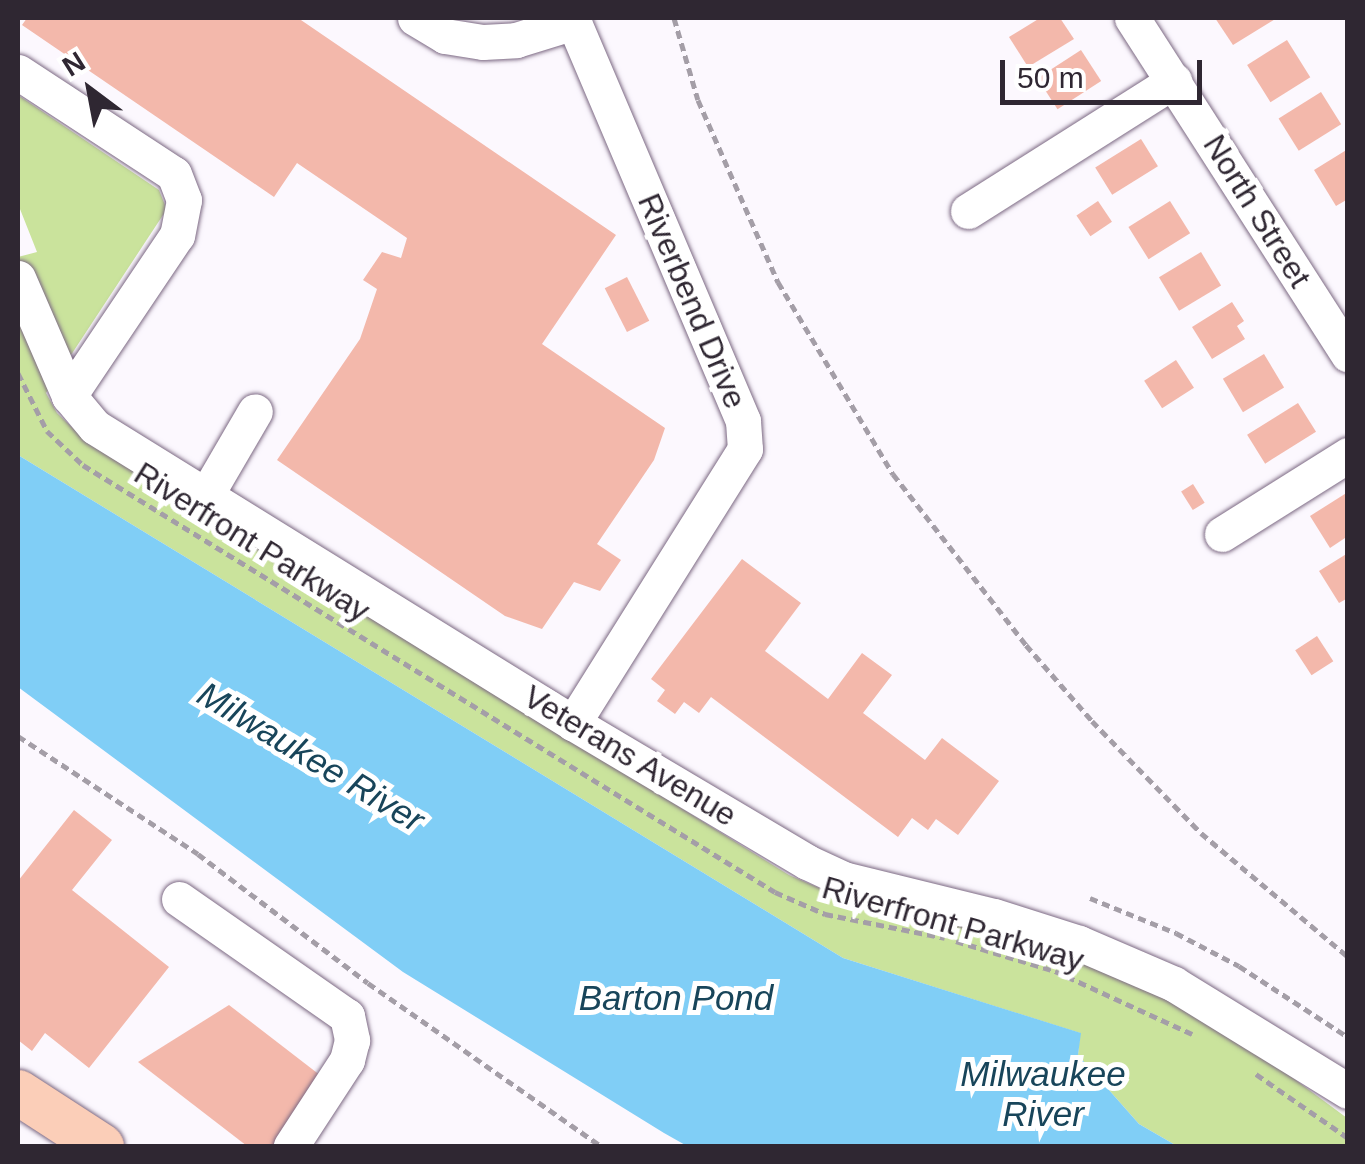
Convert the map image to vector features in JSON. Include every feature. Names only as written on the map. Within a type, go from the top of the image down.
[{"type":"main road","points":[[18,1092],[101,1146]]},
{"type":"street","points":[[415,18],[444,36],[483,42],[516,40],[573,20]]},
{"type":"street","name":"North Street","points":[[1132,18],[1348,356]]},
{"type":"street","name":"Riverbend Drive","points":[[573,20],[744,420],[745,449],[573,723]]},
{"type":"street","points":[[18,72],[174,174],[184,200],[177,235],[69,396]]},
{"type":"street","points":[[968,211],[1174,81]]},
{"type":"street","name":"Veterans Avenue","points":[[18,278],[69,396],[94,427],[573,723],[807,862],[843,879],[994,916],[1080,943],[1174,984],[1348,1091]]},
{"type":"street","points":[[205,497],[255,411]]},
{"type":"street","points":[[1222,534],[1348,455]]},
{"type":"street","points":[[179,899],[347,1016],[352,1040],[347,1060],[290,1146]]},
{"type":"path","points":[[674,18],[698,100],[778,282],[893,474],[1026,646],[1092,721],[1201,834],[1348,957]]},
{"type":"path","name":"Riverfront Parkway","points":[[18,373],[46,431],[83,464],[775,892],[825,914],[950,939],[1055,971],[1198,1037]]},
{"type":"path","points":[[18,736],[198,854],[368,983],[601,1146]]},
{"type":"path","points":[[1090,898],[1176,933],[1238,966],[1348,1037]]},
{"type":"path","points":[[1244,1066],[1348,1138]]},
{"type":"green space","points":[[18,95],[159,190],[165,205],[165,212],[46,393],[57,413],[81,436],[789,875],[838,896],[974,926],[1094,967],[1170,1000],[1247,1044],[1347,1118],[1347,1146],[1177,1146],[1139,1124],[1078,1055],[1080,1033],[843,958],[18,455],[18,257],[37,252],[18,204]]},
{"type":"water","name":"Barton Pond","points":[[18,455],[843,958],[1081,1033],[1078,1055],[1139,1124],[1177,1146],[687,1146],[664,1133],[403,972],[18,687]]},
{"type":"building","points":[[27,18],[298,18],[616,235],[542,344],[665,428],[654,460],[597,544],[621,560],[600,591],[574,582],[542,629],[505,616],[277,460],[360,339],[377,289],[363,280],[382,252],[401,258],[407,238],[297,163],[274,197],[22,25]]},
{"type":"building","points":[[1040,18],[1060,18],[1074,39],[1028,67],[1009,37]]},
{"type":"building","points":[[1215,18],[1277,18],[1233,45]]},
{"type":"building","points":[[1287,40],[1310,77],[1270,102],[1247,65]]},
{"type":"building","points":[[1081,50],[1101,81],[1058,109],[1037,78]]},
{"type":"building","points":[[1321,92],[1341,124],[1299,151],[1279,118]]},
{"type":"building","points":[[1141,139],[1158,166],[1112,195],[1095,168]]},
{"type":"building","points":[[1348,149],[1348,199],[1336,206],[1314,170]]},
{"type":"building","points":[[1098,201],[1112,222],[1090,236],[1076,216]]},
{"type":"building","points":[[1170,201],[1190,233],[1149,259],[1128,227]]},
{"type":"building","points":[[1201,252],[1221,285],[1179,311],[1159,277]]},
{"type":"building","points":[[627,277],[649,321],[627,332],[605,288]]},
{"type":"building","points":[[1232,302],[1244,321],[1237,326],[1245,339],[1212,359],[1192,327]]},
{"type":"building","points":[[1264,354],[1284,387],[1243,412],[1223,379]]},
{"type":"building","points":[[1176,360],[1194,388],[1162,408],[1144,381]]},
{"type":"building","points":[[1298,403],[1316,432],[1265,464],[1247,435]]},
{"type":"building","points":[[1193,484],[1205,503],[1193,510],[1181,491]]},
{"type":"building","points":[[1348,492],[1348,536],[1330,548],[1310,516]]},
{"type":"building","points":[[1348,553],[1348,598],[1339,603],[1319,571]]},
{"type":"building","points":[[742,559],[801,603],[765,651],[828,699],[862,653],[892,675],[863,713],[925,760],[942,738],[999,781],[958,835],[936,819],[928,830],[912,818],[898,837],[711,697],[699,713],[684,702],[675,714],[657,701],[665,690],[651,679]]},
{"type":"building","points":[[1317,636],[1333,661],[1312,675],[1295,650]]},
{"type":"building","points":[[74,810],[112,840],[72,890],[169,967],[89,1068],[45,1033],[32,1051],[18,1040],[18,881]]},
{"type":"building","points":[[229,1005],[325,1079],[272,1146],[247,1146],[138,1062]]},
{"type":"water label","name":"Milwaukee River","points":[[311,757]]},
{"type":"water label","name":"Milwaukee River","points":[[1043,1094]]}]
